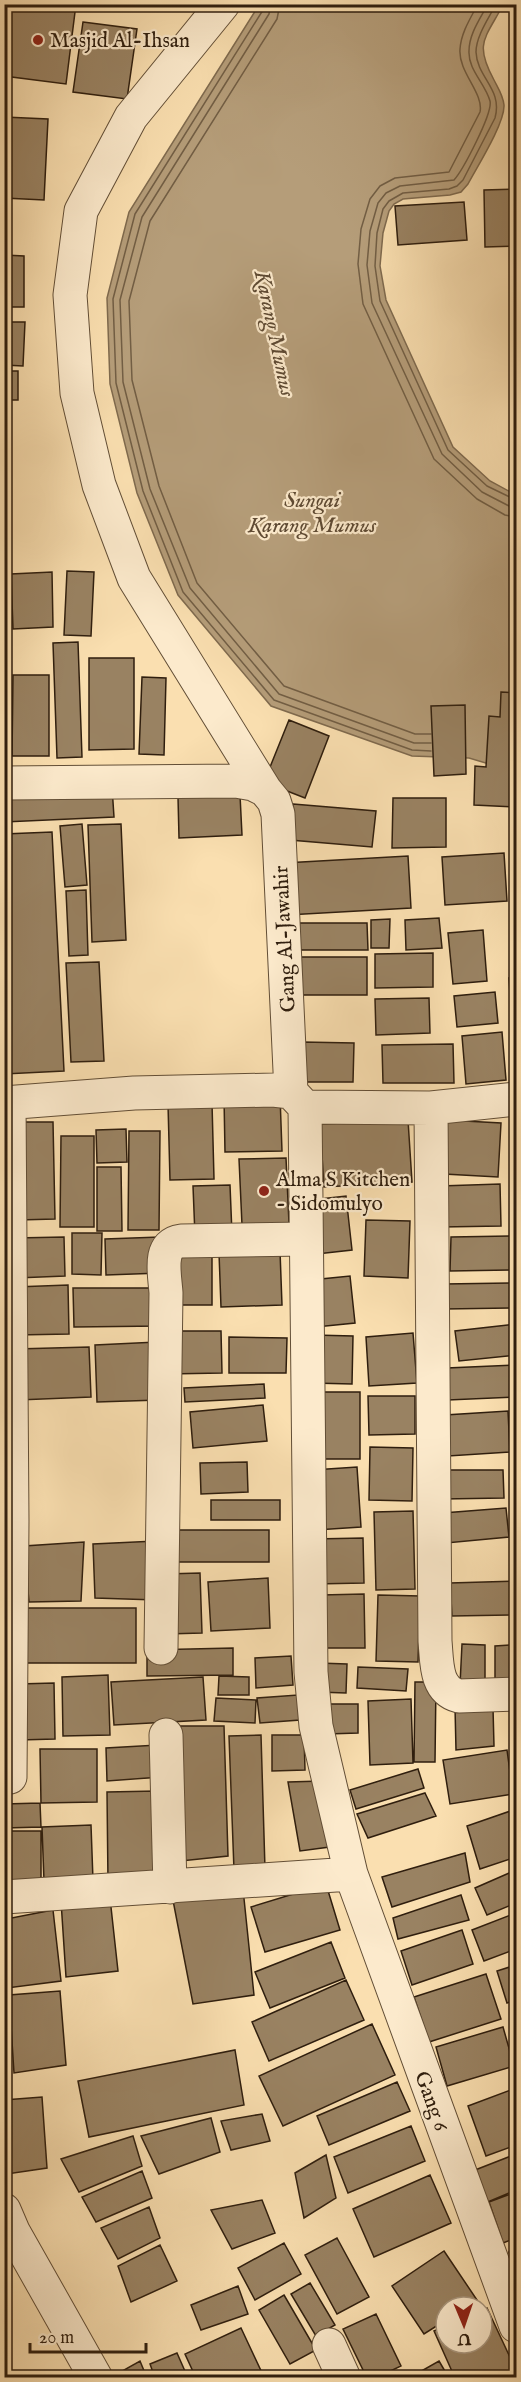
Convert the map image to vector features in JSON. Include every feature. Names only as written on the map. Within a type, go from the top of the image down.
[{"type":"street","name":"Gang Al-Jawahir","points":[[223,4],[130,117],[81,211],[70,295],[77,393],[99,484],[134,578],[274,801],[278,814],[306,1239]]},
{"type":"street","points":[[4,783],[236,781],[253,784],[265,790]]},
{"type":"street","points":[[17,1776],[7,1103],[134,1093],[298,1099],[430,1108],[516,1099]]},
{"type":"street","points":[[430,1108],[435,1641],[438,1672],[445,1690],[452,1695],[516,1694]]},
{"type":"street","points":[[161,1648],[166,1251],[170,1245],[182,1241],[306,1239]]},
{"type":"street","name":"Gang 6","points":[[306,1239],[311,1672],[316,1726],[351,1874],[516,2326]]},
{"type":"street","points":[[166,1735],[170,1887]]},
{"type":"street","points":[[4,1897],[351,1874]]},
{"type":"street","points":[[4,2210],[13,2231],[96,2378]]},
{"type":"street","points":[[329,2345],[344,2378]]},
{"type":"water","name":"Sungai Karang Mumus","points":[[259,5],[503,5],[487,34],[483,49],[488,68],[504,105],[500,123],[484,156],[461,192],[403,199],[394,204],[389,211],[383,233],[380,266],[386,300],[453,447],[490,481],[516,495],[516,772],[469,758],[412,756],[271,706],[178,595],[137,493],[110,384],[107,298],[129,212]]},
{"type":"building","name":"Masjid Al-Ihsan","points":[[4,4],[76,4],[66,84],[4,76]]},
{"type":"building","points":[[83,22],[137,29],[127,99],[73,92]]},
{"type":"building","points":[[4,117],[48,119],[44,200],[4,198]]},
{"type":"building","points":[[516,189],[516,246],[485,247],[484,190]]},
{"type":"building","points":[[464,202],[467,240],[398,245],[395,206]]},
{"type":"building","points":[[4,255],[24,256],[24,307],[4,307]]},
{"type":"building","points":[[4,322],[25,322],[23,366],[4,365]]},
{"type":"building","points":[[4,371],[18,371],[18,400],[4,400]]},
{"type":"building","points":[[67,571],[94,572],[91,636],[64,635]]},
{"type":"building","points":[[52,572],[53,627],[13,629],[11,574]]},
{"type":"building","points":[[78,642],[82,757],[57,758],[53,643]]},
{"type":"building","points":[[89,658],[134,658],[134,749],[89,750]]},
{"type":"building","points":[[13,675],[49,675],[49,756],[12,756]]},
{"type":"building","points":[[142,677],[166,678],[164,755],[139,754]]},
{"type":"building","points":[[501,692],[516,693],[516,807],[474,805],[475,766],[486,767],[489,716],[500,717]]},
{"type":"building","points":[[465,705],[466,774],[434,776],[431,706]]},
{"type":"building","points":[[289,720],[329,736],[305,798],[264,782]]},
{"type":"building","points":[[112,787],[114,817],[4,822],[4,792]]},
{"type":"building","points":[[240,795],[242,835],[179,838],[178,797]]},
{"type":"building","points":[[393,798],[446,798],[446,847],[392,848]]},
{"type":"building","points":[[293,804],[376,811],[372,847],[290,840]]},
{"type":"building","points":[[82,824],[87,885],[65,887],[60,826]]},
{"type":"building","points":[[121,824],[126,940],[92,942],[88,825]]},
{"type":"building","points":[[52,832],[64,1071],[4,1074],[4,834]]},
{"type":"building","points":[[504,853],[507,901],[445,905],[442,857]]},
{"type":"building","points":[[408,856],[411,908],[287,915],[284,863]]},
{"type":"building","points":[[86,890],[88,955],[69,956],[66,891]]},
{"type":"building","points":[[439,918],[442,948],[406,950],[405,920]]},
{"type":"building","points":[[390,919],[389,948],[371,948],[371,920]]},
{"type":"building","points":[[295,923],[367,923],[368,950],[295,950]]},
{"type":"building","points":[[483,930],[487,981],[453,984],[448,933]]},
{"type":"building","points":[[433,953],[433,987],[375,988],[375,954]]},
{"type":"building","points":[[292,957],[367,957],[367,995],[292,995]]},
{"type":"building","points":[[99,962],[104,1061],[71,1062],[66,963]]},
{"type":"building","points":[[516,977],[516,1029],[512,1029],[509,978]]},
{"type":"building","points":[[495,992],[498,1023],[457,1027],[454,996]]},
{"type":"building","points":[[429,998],[430,1033],[376,1035],[375,999]]},
{"type":"building","points":[[502,1032],[506,1080],[466,1084],[462,1036]]},
{"type":"building","points":[[302,1042],[354,1043],[353,1082],[302,1082]]},
{"type":"building","points":[[453,1044],[454,1083],[383,1083],[382,1045]]},
{"type":"building","points":[[280,1096],[282,1151],[225,1152],[224,1097]]},
{"type":"building","points":[[212,1103],[214,1179],[170,1180],[168,1104]]},
{"type":"building","points":[[408,1120],[412,1182],[324,1187],[320,1124]]},
{"type":"building","points":[[446,1120],[501,1123],[498,1177],[444,1174]]},
{"type":"building","points":[[16,1122],[53,1122],[55,1219],[18,1220]]},
{"type":"building","points":[[126,1129],[127,1162],[97,1163],[96,1130]]},
{"type":"building","points":[[129,1131],[160,1131],[159,1230],[128,1230]]},
{"type":"building","points":[[61,1136],[94,1136],[94,1227],[60,1227]]},
{"type":"building","name":"Alma S Kitchen - Sidomulyo","points":[[286,1158],[289,1223],[242,1225],[239,1159]]},
{"type":"building","points":[[97,1167],[121,1167],[122,1231],[97,1231]]},
{"type":"building","points":[[500,1184],[501,1226],[441,1227],[440,1186]]},
{"type":"building","points":[[230,1185],[232,1234],[195,1236],[193,1186]]},
{"type":"building","points":[[346,1196],[352,1250],[317,1254],[311,1200]]},
{"type":"building","points":[[366,1220],[410,1221],[408,1278],[364,1276]]},
{"type":"building","points":[[72,1233],[102,1233],[101,1275],[72,1274]]},
{"type":"building","points":[[512,1236],[513,1270],[450,1271],[451,1237]]},
{"type":"building","points":[[64,1237],[65,1276],[16,1278],[15,1238]]},
{"type":"building","points":[[160,1237],[161,1273],[106,1275],[105,1239]]},
{"type":"building","points":[[280,1251],[282,1305],[221,1307],[219,1253]]},
{"type":"building","points":[[166,1252],[212,1252],[212,1305],[166,1305]]},
{"type":"building","points":[[350,1276],[355,1323],[316,1327],[311,1280]]},
{"type":"building","points":[[516,1283],[516,1308],[445,1309],[444,1284]]},
{"type":"building","points":[[68,1285],[69,1334],[16,1335],[15,1287]]},
{"type":"building","points":[[73,1288],[160,1288],[160,1326],[74,1327]]},
{"type":"building","points":[[516,1324],[516,1355],[459,1361],[455,1331]]},
{"type":"building","points":[[167,1331],[221,1331],[222,1373],[167,1374]]},
{"type":"building","points":[[413,1333],[417,1383],[369,1386],[366,1337]]},
{"type":"building","points":[[313,1335],[353,1336],[352,1384],[312,1383]]},
{"type":"building","points":[[229,1337],[287,1338],[286,1373],[229,1373]]},
{"type":"building","points":[[157,1342],[159,1400],[97,1402],[95,1345]]},
{"type":"building","points":[[89,1347],[91,1397],[18,1400],[16,1349]]},
{"type":"building","points":[[516,1365],[516,1397],[448,1400],[447,1368]]},
{"type":"building","points":[[264,1384],[265,1398],[185,1402],[184,1388]]},
{"type":"building","points":[[313,1392],[360,1392],[360,1459],[312,1459]]},
{"type":"building","points":[[368,1396],[415,1396],[415,1434],[369,1435]]},
{"type":"building","points":[[263,1405],[267,1441],[193,1448],[190,1412]]},
{"type":"building","points":[[508,1411],[510,1452],[448,1456],[445,1415]]},
{"type":"building","points":[[370,1447],[413,1448],[412,1501],[369,1500]]},
{"type":"building","points":[[247,1462],[248,1492],[201,1494],[200,1463]]},
{"type":"building","points":[[357,1467],[361,1527],[316,1530],[313,1470]]},
{"type":"building","points":[[442,1470],[503,1470],[504,1498],[443,1499]]},
{"type":"building","points":[[211,1500],[280,1500],[280,1520],[211,1520]]},
{"type":"building","points":[[506,1508],[509,1537],[446,1543],[443,1513]]},
{"type":"building","points":[[413,1511],[415,1589],[376,1590],[374,1512]]},
{"type":"building","points":[[176,1530],[269,1530],[269,1562],[176,1562]]},
{"type":"building","points":[[363,1538],[364,1583],[314,1584],[314,1539]]},
{"type":"building","points":[[156,1541],[156,1600],[95,1598],[93,1544]]},
{"type":"building","points":[[84,1542],[81,1601],[29,1602],[24,1546]]},
{"type":"building","points":[[200,1573],[202,1633],[166,1634],[165,1574]]},
{"type":"building","points":[[268,1578],[270,1628],[211,1631],[208,1582]]},
{"type":"building","points":[[516,1581],[516,1615],[452,1616],[450,1583]]},
{"type":"building","points":[[364,1594],[365,1648],[323,1648],[321,1595]]},
{"type":"building","points":[[378,1595],[420,1596],[418,1662],[376,1661]]},
{"type":"building","points":[[21,1608],[136,1608],[136,1663],[23,1663]]},
{"type":"building","points":[[462,1644],[485,1645],[485,1686],[460,1685]]},
{"type":"building","points":[[511,1645],[511,1681],[495,1681],[495,1646]]},
{"type":"building","points":[[233,1648],[233,1675],[147,1676],[147,1650]]},
{"type":"building","points":[[291,1656],[293,1685],[256,1688],[255,1658]]},
{"type":"building","points":[[318,1663],[347,1664],[346,1693],[317,1692]]},
{"type":"building","points":[[358,1667],[408,1669],[406,1691],[357,1688]]},
{"type":"building","points":[[108,1675],[110,1735],[63,1736],[62,1677]]},
{"type":"building","points":[[219,1676],[249,1677],[249,1695],[218,1695]]},
{"type":"building","points":[[203,1677],[206,1720],[114,1725],[111,1682]]},
{"type":"building","points":[[415,1682],[436,1682],[435,1762],[414,1762]]},
{"type":"building","points":[[54,1683],[55,1739],[19,1740],[18,1684]]},
{"type":"building","points":[[298,1695],[300,1720],[260,1723],[257,1698]]},
{"type":"building","points":[[216,1698],[256,1700],[255,1723],[214,1721]]},
{"type":"building","points":[[411,1699],[413,1763],[370,1765],[368,1701]]},
{"type":"building","points":[[326,1704],[358,1704],[358,1733],[327,1734]]},
{"type":"building","points":[[455,1707],[493,1708],[494,1746],[456,1750]]},
{"type":"building","points":[[170,1726],[224,1726],[228,1856],[171,1862]]},
{"type":"building","points":[[261,1735],[265,1869],[234,1870],[229,1736]]},
{"type":"building","points":[[272,1735],[304,1735],[305,1770],[272,1771]]},
{"type":"building","points":[[158,1745],[161,1777],[107,1781],[106,1748]]},
{"type":"building","points":[[40,1749],[97,1749],[97,1802],[41,1803]]},
{"type":"building","points":[[507,1750],[513,1794],[450,1804],[443,1760]]},
{"type":"building","points":[[418,1769],[424,1788],[356,1809],[350,1790]]},
{"type":"building","points":[[322,1781],[337,1846],[300,1851],[288,1782]]},
{"type":"building","points":[[157,1791],[159,1881],[108,1882],[107,1792]]},
{"type":"building","points":[[425,1793],[436,1816],[368,1838],[357,1814]]},
{"type":"building","points":[[40,1803],[41,1827],[4,1828],[4,1804]]},
{"type":"building","points":[[516,1809],[516,1857],[480,1869],[467,1826]]},
{"type":"building","points":[[91,1825],[93,1880],[44,1881],[42,1827]]},
{"type":"building","points":[[4,1831],[41,1831],[41,1888],[4,1889]]},
{"type":"building","points":[[465,1853],[470,1882],[392,1907],[382,1877]]},
{"type":"building","points":[[516,1870],[516,1903],[487,1915],[475,1888]]},
{"type":"building","points":[[326,1884],[340,1930],[265,1952],[251,1907]]},
{"type":"building","points":[[243,1889],[254,1995],[193,2004],[171,1890]]},
{"type":"building","points":[[461,1895],[469,1920],[398,1939],[393,1918]]},
{"type":"building","points":[[110,1898],[118,1971],[66,1977],[61,1901]]},
{"type":"building","points":[[53,1910],[61,1981],[7,1988],[6,1919]]},
{"type":"building","points":[[516,1913],[516,1949],[484,1961],[472,1930]]},
{"type":"building","points":[[462,1930],[473,1964],[412,1985],[401,1951]]},
{"type":"building","points":[[331,1942],[345,1978],[270,2008],[255,1972]]},
{"type":"building","points":[[516,1965],[516,2000],[507,2003],[497,1971]]},
{"type":"building","points":[[486,1974],[501,2019],[429,2042],[414,1997]]},
{"type":"building","points":[[346,1980],[364,2020],[269,2061],[252,2022]]},
{"type":"building","points":[[60,1991],[66,2065],[14,2073],[9,1995]]},
{"type":"building","points":[[372,2024],[395,2075],[283,2126],[259,2076]]},
{"type":"building","points":[[503,2027],[514,2066],[447,2086],[436,2047]]},
{"type":"building","points":[[235,2050],[244,2105],[89,2137],[78,2081]]},
{"type":"building","points":[[397,2082],[410,2111],[329,2145],[317,2116]]},
{"type":"building","points":[[516,2088],[516,2145],[486,2156],[468,2106]]},
{"type":"building","points":[[42,2097],[47,2168],[7,2174],[4,2153],[4,2100]]},
{"type":"building","points":[[262,2114],[270,2141],[231,2150],[221,2121]]},
{"type":"building","points":[[211,2118],[220,2152],[159,2174],[141,2136]]},
{"type":"building","points":[[411,2126],[425,2161],[348,2193],[334,2157]]},
{"type":"building","points":[[133,2136],[142,2166],[79,2192],[61,2159]]},
{"type":"building","points":[[516,2154],[516,2190],[483,2204],[470,2172]]},
{"type":"building","points":[[326,2155],[336,2198],[304,2218],[295,2173]]},
{"type":"building","points":[[142,2171],[152,2198],[96,2222],[82,2197]]},
{"type":"building","points":[[430,2175],[451,2223],[374,2257],[353,2209]]},
{"type":"building","points":[[516,2192],[516,2238],[503,2243],[489,2202]]},
{"type":"building","points":[[262,2200],[275,2233],[232,2249],[211,2210]]},
{"type":"building","points":[[149,2207],[160,2238],[118,2259],[101,2228]]},
{"type":"building","points":[[337,2238],[369,2297],[337,2314],[305,2255]]},
{"type":"building","points":[[284,2243],[301,2274],[255,2300],[238,2268]]},
{"type":"building","points":[[160,2245],[177,2281],[131,2302],[118,2266]]},
{"type":"building","points":[[516,2250],[516,2274],[509,2252]]},
{"type":"building","points":[[444,2251],[474,2295],[434,2295],[434,2328],[424,2334],[392,2286]]},
{"type":"building","points":[[310,2283],[335,2325],[316,2336],[291,2294]]},
{"type":"building","points":[[238,2286],[248,2314],[201,2330],[191,2305]]},
{"type":"building","points":[[284,2295],[316,2350],[290,2364],[259,2310]]},
{"type":"building","points":[[376,2314],[401,2366],[376,2378],[367,2378],[343,2329]]},
{"type":"building","points":[[494,2323],[515,2368],[495,2378],[455,2378],[445,2355],[494,2355]]},
{"type":"building","points":[[241,2328],[263,2375],[257,2378],[196,2378],[185,2354]]},
{"type":"building","points":[[177,2353],[188,2378],[155,2378],[150,2364]]},
{"type":"building","points":[[140,2361],[147,2378],[116,2378],[115,2375]]},
{"type":"building","points":[[439,2361],[449,2378],[409,2378]]},
{"type":"place","name":"Masjid Al-Ihsan","points":[[38,40]]},
{"type":"place","name":"Alma S Kitchen - Sidomulyo","points":[[264,1191]]},
{"type":"water label","name":"Karang Mumus","points":[[276,333]]}]
